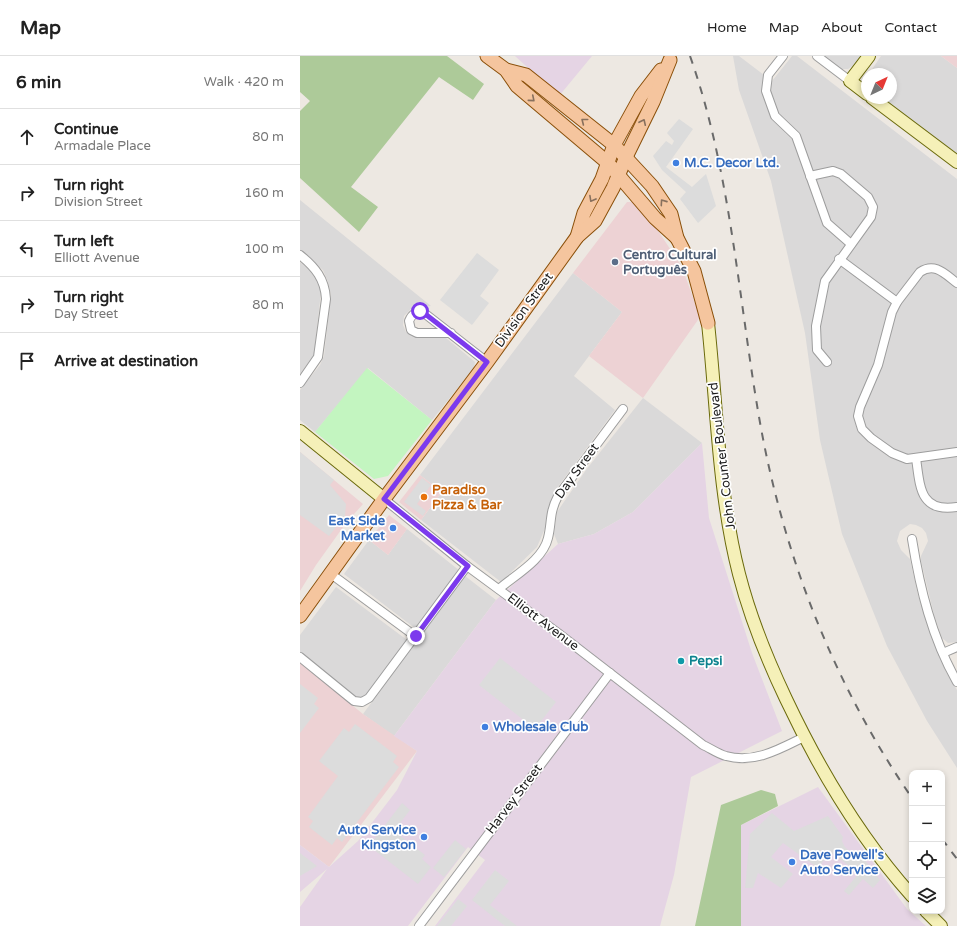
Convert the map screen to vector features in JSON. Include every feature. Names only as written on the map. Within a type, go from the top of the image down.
[{"type":"main road","points":[[487,56],[506,70],[517,86],[608,163],[655,218],[677,238]]},
{"type":"main road","points":[[861,89],[850,81],[869,56]]},
{"type":"main road","name":"Division Street","points":[[577,237],[584,213],[602,179],[614,145],[641,96],[671,58]]},
{"type":"main road","name":"Division Street","points":[[300,616],[384,499],[487,362],[577,237],[595,221],[619,175],[626,157],[653,102],[671,58]]},
{"type":"main road","points":[[506,70],[526,75],[614,145],[652,186],[671,214],[677,238]]},
{"type":"main road","points":[[880,104],[957,162]]},
{"type":"main road","name":"John Counter Boulevard","points":[[677,238],[694,271],[708,323],[725,502],[739,574],[766,656],[804,737],[833,790],[859,832],[909,892]]},
{"type":"main road","name":"Elliott Avenue","points":[[300,431],[384,499]]},
{"type":"main road","points":[[929,914],[941,926]]},
{"type":"street","points":[[783,56],[768,75],[766,91],[775,116],[796,136],[827,223],[850,244]]},
{"type":"street","points":[[817,56],[850,81]]},
{"type":"street","points":[[810,176],[833,171],[841,174],[868,197],[873,207],[871,218],[839,259],[825,281],[816,326],[817,350],[827,362]]},
{"type":"street","points":[[300,255],[318,272],[325,290],[326,299],[318,357],[300,383]]},
{"type":"street","points":[[839,259],[897,302]]},
{"type":"street","points":[[957,283],[939,269],[925,269],[920,272],[897,302],[892,312],[878,365],[860,407],[858,416],[862,429],[899,457],[907,459],[957,452]]},
{"type":"street","points":[[451,333],[417,333],[411,330],[409,321],[414,313],[420,311],[424,313],[451,333],[487,362]]},
{"type":"street","name":"Day Street","points":[[499,590],[542,554],[548,539],[551,508],[558,496],[623,409]]},
{"type":"street","points":[[916,458],[920,489],[924,497],[938,508],[957,507]]},
{"type":"street","name":"Elliott Avenue","points":[[384,499],[499,590],[610,672],[703,745],[725,756],[742,758],[767,755],[804,737]]},
{"type":"street","points":[[912,539],[930,620],[957,682]]},
{"type":"street","points":[[300,657],[354,701],[362,702],[369,698],[468,566]]},
{"type":"street","points":[[331,574],[416,636]]},
{"type":"street","points":[[943,652],[957,647]]},
{"type":"street","name":"Harvey Street","points":[[419,926],[610,672]]},
{"type":"shaded area","points":[[515,56],[592,56],[559,96]]},
{"type":"shaded area","points":[[733,56],[739,56],[772,81],[792,56],[797,56],[957,179],[957,642],[948,643],[942,638],[934,615],[921,561],[921,556],[928,541],[926,533],[922,528],[910,524],[900,531],[897,541],[901,550],[910,559],[918,595],[932,638],[946,672],[957,690],[957,768],[927,721],[887,646],[842,534],[820,440],[805,333],[771,181],[739,90]]},
{"type":"shaded area","points":[[824,56],[861,56],[854,65],[848,69],[841,69]]},
{"type":"shaded area","points":[[881,56],[941,56],[957,68],[957,155],[887,104],[897,104],[897,68],[873,68]]},
{"type":"shaded area","points":[[941,56],[957,56],[957,68]]},
{"type":"shaded area","points":[[679,119],[693,129],[666,167],[692,187],[706,174],[716,206],[698,223],[680,199],[686,192],[662,170],[653,156],[666,141],[672,145],[674,141],[667,133]]},
{"type":"shaded area","points":[[300,200],[431,306],[411,309],[404,316],[403,325],[406,332],[414,336],[446,338],[475,362],[474,368],[432,420],[368,368],[315,432],[300,420],[300,390],[320,365],[324,356],[331,295],[323,270],[300,250]]},
{"type":"shaded area","points":[[627,202],[636,202],[647,214],[682,267],[700,317],[643,398],[589,356],[622,312],[573,273]]},
{"type":"shaded area","points":[[477,253],[499,270],[480,296],[489,303],[472,325],[440,300]]},
{"type":"shaded area","points":[[300,262],[311,271],[318,281],[321,292],[314,355],[300,374]]},
{"type":"shaded area","points":[[573,273],[622,312],[574,376],[615,410],[557,488],[549,505],[546,526],[537,547],[501,582],[421,520],[442,492],[420,475]]},
{"type":"shaded area","points":[[643,398],[702,443],[633,512],[594,534],[558,544],[554,534],[557,512],[586,470]]},
{"type":"shaded area","points":[[702,443],[709,518],[752,653],[782,731],[691,777],[674,875],[660,926],[435,926],[485,860],[468,847],[408,926],[300,926],[300,907],[327,869],[300,892],[300,845],[329,867],[358,841],[397,790],[417,751],[394,736],[496,600],[558,544],[594,534],[633,512]]},
{"type":"shaded area","points":[[300,452],[363,504],[346,523],[316,565],[300,591]]},
{"type":"shaded area","points":[[300,452],[334,480],[330,485],[346,504],[345,516],[329,536],[300,515]]},
{"type":"shaded area","points":[[420,475],[442,492],[421,520],[399,502]]},
{"type":"shaded area","points":[[422,478],[431,485],[417,504],[426,511],[423,516],[404,502]]},
{"type":"shaded area","points":[[389,515],[407,529],[388,555],[369,540]]},
{"type":"shaded area","points":[[407,529],[460,571],[416,629],[344,574],[369,540],[388,555]]},
{"type":"shaded area","points":[[465,576],[496,600],[394,736],[363,714]]},
{"type":"shaded area","points":[[336,587],[407,640],[367,695],[359,698],[352,695],[300,653],[300,635]]},
{"type":"shaded area","points":[[500,658],[556,702],[535,729],[479,685]]},
{"type":"shaded area","points":[[300,663],[363,714],[417,751],[329,867],[300,845]]},
{"type":"shaded area","points":[[300,684],[318,698],[314,704],[319,708],[300,733]]},
{"type":"shaded area","points":[[355,724],[397,756],[393,762],[399,767],[342,842],[337,838],[332,845],[309,827],[313,821],[308,817],[338,776],[319,761],[344,728],[349,732]]},
{"type":"shaded area","points":[[818,787],[909,911],[909,914],[913,914],[926,926],[741,926],[741,825]]},
{"type":"shaded area","points":[[402,803],[410,810],[394,831],[425,855],[422,859],[431,867],[418,884],[369,846]]},
{"type":"shaded area","points":[[772,813],[794,831],[828,816],[843,837],[842,841],[845,847],[853,855],[864,859],[880,880],[873,888],[863,879],[849,895],[844,891],[859,873],[830,852],[818,868],[783,843],[771,857],[793,874],[781,888],[758,873],[753,888],[745,888],[750,834]]},
{"type":"shaded area","points":[[455,840],[466,849],[444,877],[433,868]]},
{"type":"shaded area","points":[[300,853],[317,866],[300,876]]},
{"type":"shaded area","points":[[495,870],[509,881],[490,905],[517,926],[505,926],[472,900]]},
{"type":"shaded area","points":[[458,899],[467,906],[451,926],[437,926]]},
{"type":"green space","points":[[300,56],[447,56],[484,84],[473,100],[439,77],[351,187],[378,207],[359,232],[300,178],[300,111],[310,101],[300,92]]},
{"type":"green space","points":[[367,368],[432,420],[388,476],[374,479],[315,432]]},
{"type":"green space","points":[[761,790],[775,794],[778,806],[741,825],[741,926],[695,926],[721,805]]},
{"type":"railway","points":[[690,56],[704,99],[715,143],[732,232],[758,411],[768,462],[796,564],[834,661],[857,708],[883,754],[909,793]]},
{"type":"railway","points":[[944,842],[957,859]]},
{"type":"place","name":"M.C. Decor Ltd.","points":[[676,163]]},
{"type":"place","name":"Centro Cultural Português","points":[[615,262]]},
{"type":"place","name":"Paradiso Pizza & Bar","points":[[424,497]]},
{"type":"place","name":"East Side Market","points":[[393,528]]},
{"type":"place","name":"Pepsi","points":[[681,661]]},
{"type":"place","name":"Wholesale Club","points":[[485,727]]},
{"type":"place","name":"Auto Service Kingston","points":[[424,837]]},
{"type":"place","name":"Dave Powell's Auto Service","points":[[792,862]]},
{"type":"route","points":[[416,636],[468,566],[384,499],[487,362],[420,311]]}]
